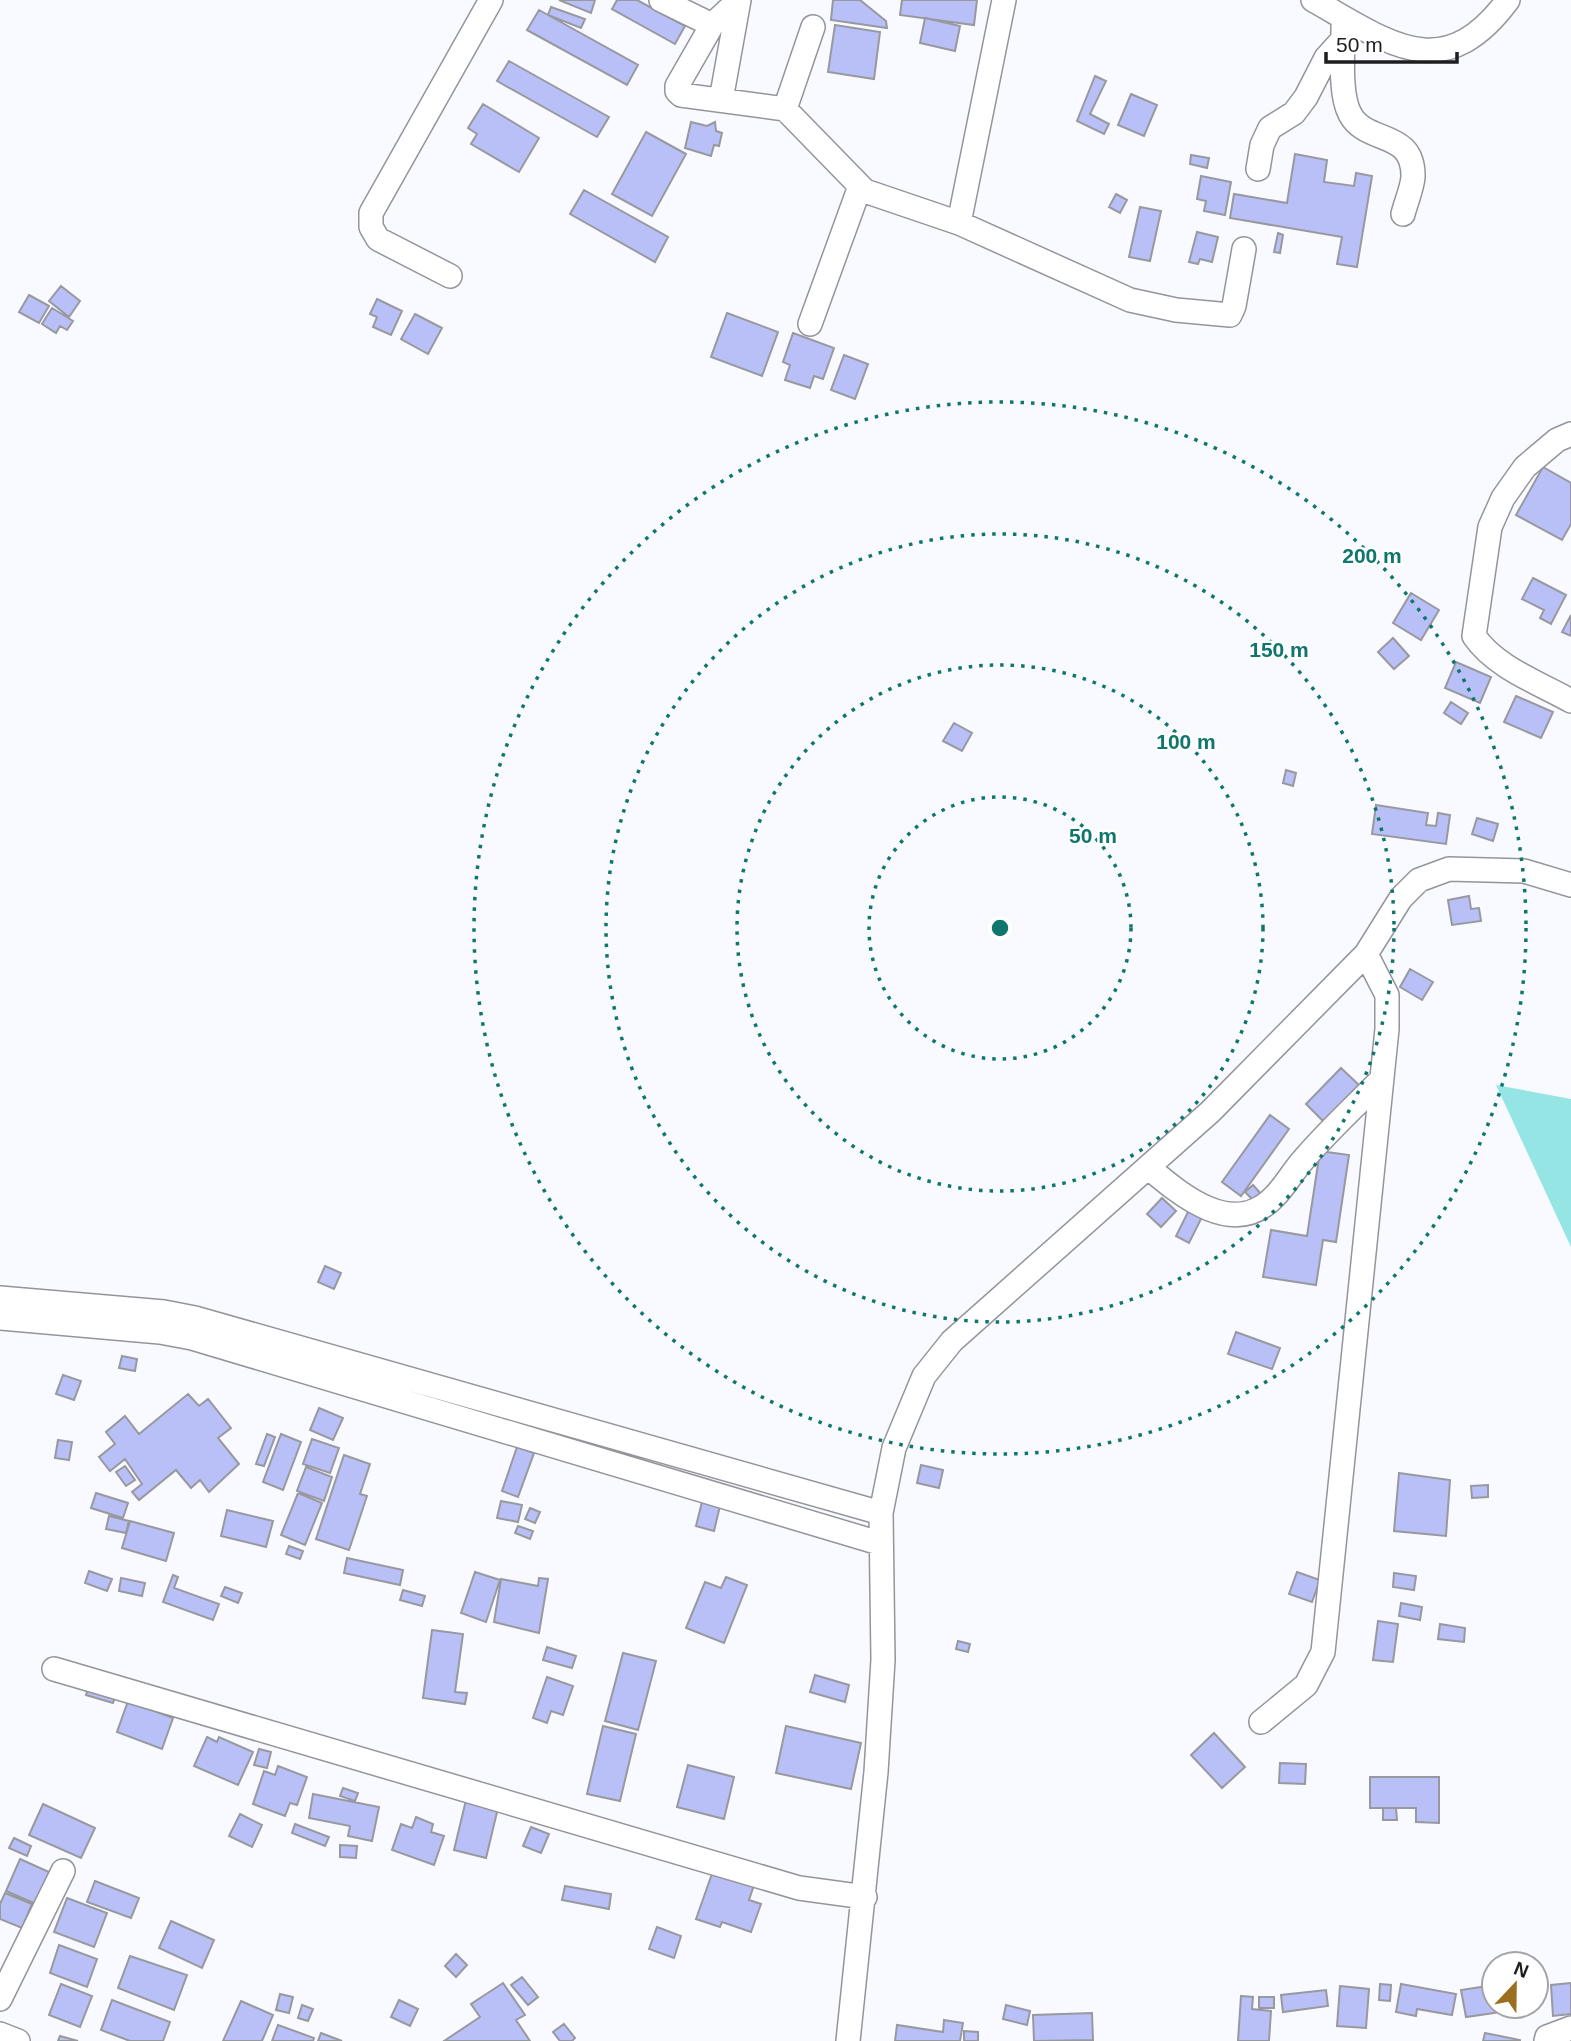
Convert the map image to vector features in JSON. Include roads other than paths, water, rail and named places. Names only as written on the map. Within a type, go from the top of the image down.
[{"type":"street","points":[[450,276],[379,239],[370,227],[371,213],[491,0]]},
{"type":"street","points":[[661,0],[712,25]]},
{"type":"street","points":[[739,0],[712,25],[677,86],[677,91],[681,95],[785,109],[862,188],[859,189],[810,324]]},
{"type":"street","points":[[721,100],[739,0]]},
{"type":"street","points":[[959,223],[1004,0]]},
{"type":"street","points":[[1312,0],[1343,28],[1400,46],[1424,49],[1454,48],[1477,36],[1508,0]]},
{"type":"street","points":[[785,109],[813,27]]},
{"type":"street","points":[[1258,169],[1262,145],[1270,128],[1294,113],[1306,97],[1343,28]]},
{"type":"street","points":[[1343,28],[1344,88],[1348,112],[1357,125],[1401,145],[1410,158],[1413,178],[1403,214]]},
{"type":"street","points":[[859,189],[959,223],[1129,300],[1223,316],[1230,315],[1234,306],[1244,249]]},
{"type":"street","points":[[1571,434],[1557,440],[1525,467],[1503,498],[1490,527],[1474,636],[1482,648],[1497,660],[1571,701]]},
{"type":"street","points":[[849,2041],[865,1897],[883,1660],[879,1543],[881,1513],[894,1448],[924,1376],[952,1340],[1210,1112],[1366,954],[1401,898],[1419,880],[1449,869],[1524,871],[1571,885]]},
{"type":"street","points":[[1261,1722],[1306,1685],[1323,1653],[1379,1082],[1387,1029],[1387,995],[1366,954]]},
{"type":"street","points":[[1149,1168],[1185,1198],[1208,1209],[1236,1215],[1257,1211],[1273,1199],[1302,1160],[1379,1082]]},
{"type":"street","points":[[0,1298],[164,1312],[195,1318],[881,1513]]},
{"type":"street","points":[[0,1318],[160,1332],[192,1338],[879,1543]]},
{"type":"street","points":[[54,1669],[799,1888],[865,1897]]},
{"type":"street","points":[[0,1999],[63,1871]]},
{"type":"street","points":[[1546,2041],[1547,2037],[1564,2028],[1571,2028]]},
{"type":"street","points":[[0,2034],[18,2041]]},
{"type":"water","points":[[1496,1085],[1571,1099],[1571,1247]]}]
